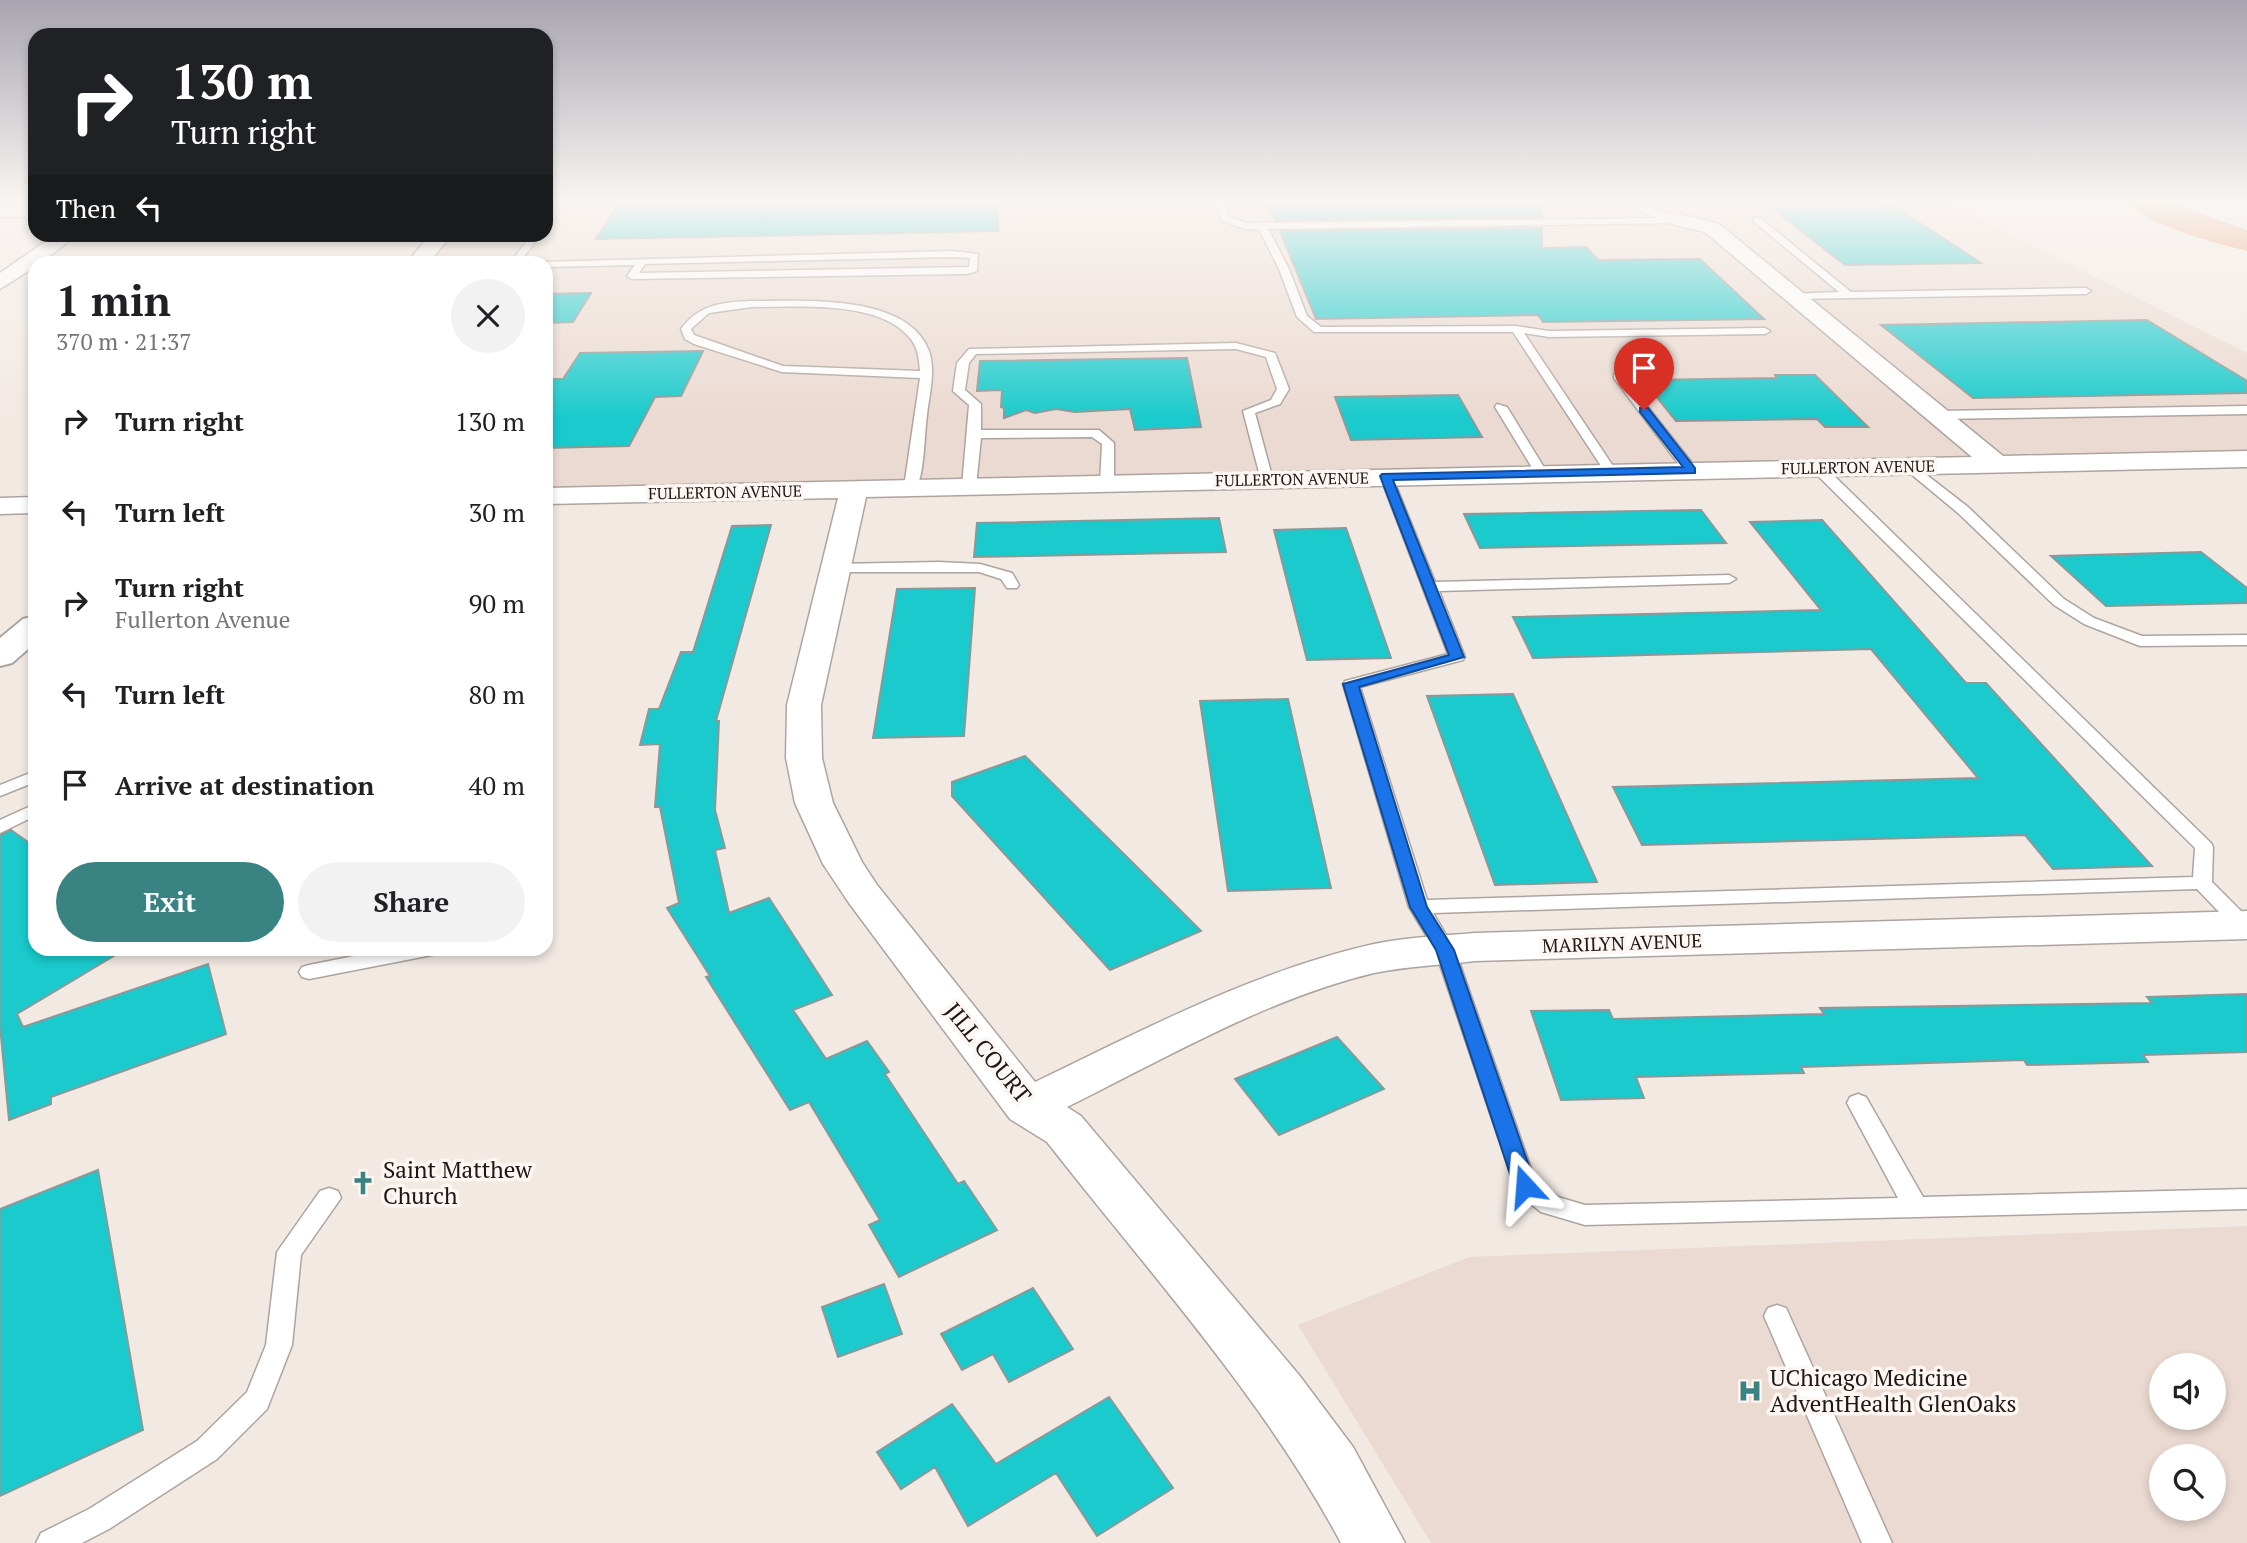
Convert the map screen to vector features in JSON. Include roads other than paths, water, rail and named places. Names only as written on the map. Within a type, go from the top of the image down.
[{"type":"street","points":[[1767,274],[1996,464]]},
{"type":"street","name":"FULLERTON AVENUE","points":[[553,496],[2247,459]]},
{"type":"street","name":"JILL COURT","points":[[854,489],[804,705],[804,758],[814,803],[843,864],[863,894],[1027,1106],[1064,1129],[1279,1393],[1332,1467],[1374,1543]]},
{"type":"street","points":[[0,506],[28,505]]},
{"type":"street","points":[[0,656],[28,633]]},
{"type":"street","name":"MARILYN AVENUE","points":[[1027,1106],[1274,988],[1365,961],[1445,950],[2246,926]]},
{"type":"lane","points":[[633,274],[632,276],[766,274]]},
{"type":"lane","points":[[1286,274],[1302,317],[1318,330],[1516,329],[1549,334],[1765,331]]},
{"type":"lane","points":[[1823,274],[1849,295]]},
{"type":"lane","points":[[1793,296],[2086,291]]},
{"type":"lane","points":[[911,487],[926,375],[925,351],[904,325],[872,312],[846,306],[720,306],[694,317],[686,329],[689,337],[698,342],[782,369],[926,375]]},
{"type":"lane","points":[[1516,329],[1611,472]]},
{"type":"lane","points":[[969,486],[975,434],[975,404],[959,391],[963,363],[973,351],[1255,348],[1271,355],[1283,389],[1276,402],[1249,411],[1267,480]]},
{"type":"lane","points":[[1618,376],[1691,471]]},
{"type":"lane","points":[[1501,407],[1542,474]]},
{"type":"lane","points":[[1937,415],[2247,410]]},
{"type":"lane","points":[[975,434],[1095,433],[1108,443],[1107,483]]},
{"type":"lane","points":[[1910,466],[1963,510],[2059,602],[2089,621],[2140,641],[2247,640]]},
{"type":"lane","points":[[1818,468],[2204,848],[2202,883]]},
{"type":"lane","points":[[1386,476],[1457,657],[1351,684],[1419,907],[1445,950],[1525,1186],[1550,1205],[1585,1215],[2247,1199]]},
{"type":"lane","points":[[836,568],[980,568],[1007,576],[1012,586]]},
{"type":"lane","points":[[1430,587],[1730,579]]},
{"type":"lane","points":[[0,791],[28,779]]},
{"type":"lane","points":[[0,827],[28,813]]},
{"type":"lane","points":[[1419,907],[2202,883],[2246,926]]},
{"type":"lane","points":[[309,972],[391,956]]},
{"type":"lane","points":[[1858,1103],[1916,1207]]},
{"type":"lane","points":[[51,1543],[99,1519],[207,1450],[257,1400],[279,1345],[289,1252],[330,1198]]},
{"type":"lane","points":[[1777,1316],[1877,1543]]},
{"type":"place","name":"Saint Matthew Church","points":[[363,1183]]},
{"type":"place","name":"UChicago Medicine AdventHealth GlenOaks","points":[[1750,1391]]}]
